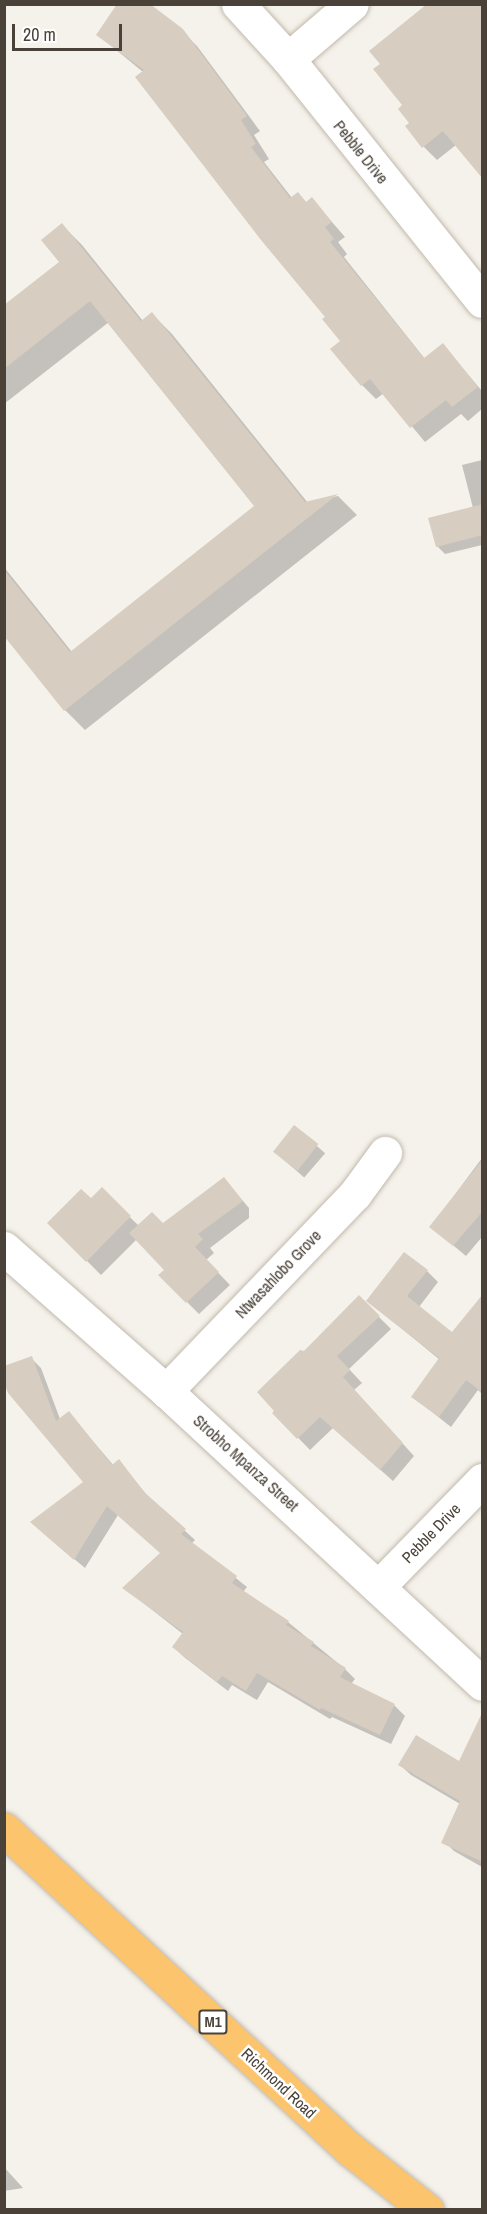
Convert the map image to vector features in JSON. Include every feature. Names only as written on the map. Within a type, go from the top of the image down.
[{"type":"highway","name":"Richmond Road","points":[[4,1829],[351,2150],[427,2210]]},
{"type":"street","name":"Pebble Drive","points":[[237,4],[288,59],[412,216],[478,284]]},
{"type":"street","points":[[288,59],[352,4]]},
{"type":"street","name":"Ntwasahlobo Grove","points":[[166,1391],[355,1194],[385,1153]]},
{"type":"street","name":"Strobho Mpanza Street","points":[[4,1248],[166,1391],[483,1684]]},
{"type":"street","name":"Pebble Drive","points":[[379,1586],[483,1480]]},
{"type":"building","points":[[117,4],[150,4],[183,29],[247,116],[241,120],[256,144],[251,147],[290,198],[298,192],[306,202],[312,197],[332,222],[325,227],[334,239],[330,242],[424,358],[443,343],[478,387],[452,407],[446,400],[410,428],[370,379],[361,386],[330,349],[340,341],[322,319],[325,317],[261,240],[135,77],[144,70],[96,35]]},
{"type":"building","points":[[427,4],[483,4],[483,179],[443,131],[422,148],[405,126],[409,123],[398,109],[402,105],[373,69],[380,64],[369,51]]},
{"type":"building","points":[[62,223],[141,321],[152,312],[305,502],[338,494],[64,711],[4,636],[4,570],[70,652],[254,506],[90,301],[4,369],[4,305],[59,262],[41,240]]},
{"type":"building","points":[[483,504],[483,535],[436,547],[428,518]]},
{"type":"building","points":[[294,1125],[318,1144],[297,1171],[273,1152]]},
{"type":"building","points":[[483,1159],[483,1211],[453,1246],[429,1227]]},
{"type":"building","points":[[224,1177],[243,1201],[198,1234],[203,1239],[195,1247],[219,1272],[186,1303],[158,1275],[164,1270],[129,1233],[152,1212],[163,1223]]},
{"type":"building","points":[[102,1187],[131,1216],[86,1262],[47,1223],[81,1189],[91,1198]]},
{"type":"building","points":[[404,1252],[428,1270],[407,1296],[452,1332],[483,1294],[483,1393],[466,1380],[439,1417],[411,1397],[439,1358],[366,1301]]},
{"type":"building","points":[[359,1295],[380,1316],[337,1356],[350,1370],[343,1377],[403,1443],[380,1470],[320,1417],[297,1439],[272,1413],[274,1411],[257,1392],[300,1350],[304,1351]]},
{"type":"building","points":[[32,1356],[56,1421],[69,1411],[112,1465],[119,1459],[144,1492],[186,1529],[181,1534],[237,1576],[232,1583],[289,1621],[286,1625],[314,1642],[311,1646],[346,1668],[340,1677],[395,1704],[380,1735],[321,1708],[320,1710],[257,1673],[246,1691],[222,1676],[217,1682],[172,1647],[183,1632],[122,1588],[160,1553],[107,1506],[74,1560],[30,1522],[83,1482],[8,1393],[4,1383],[4,1366]]},
{"type":"building","points":[[483,1711],[483,1862],[441,1843],[460,1801],[398,1765],[416,1735],[459,1761]]}]
